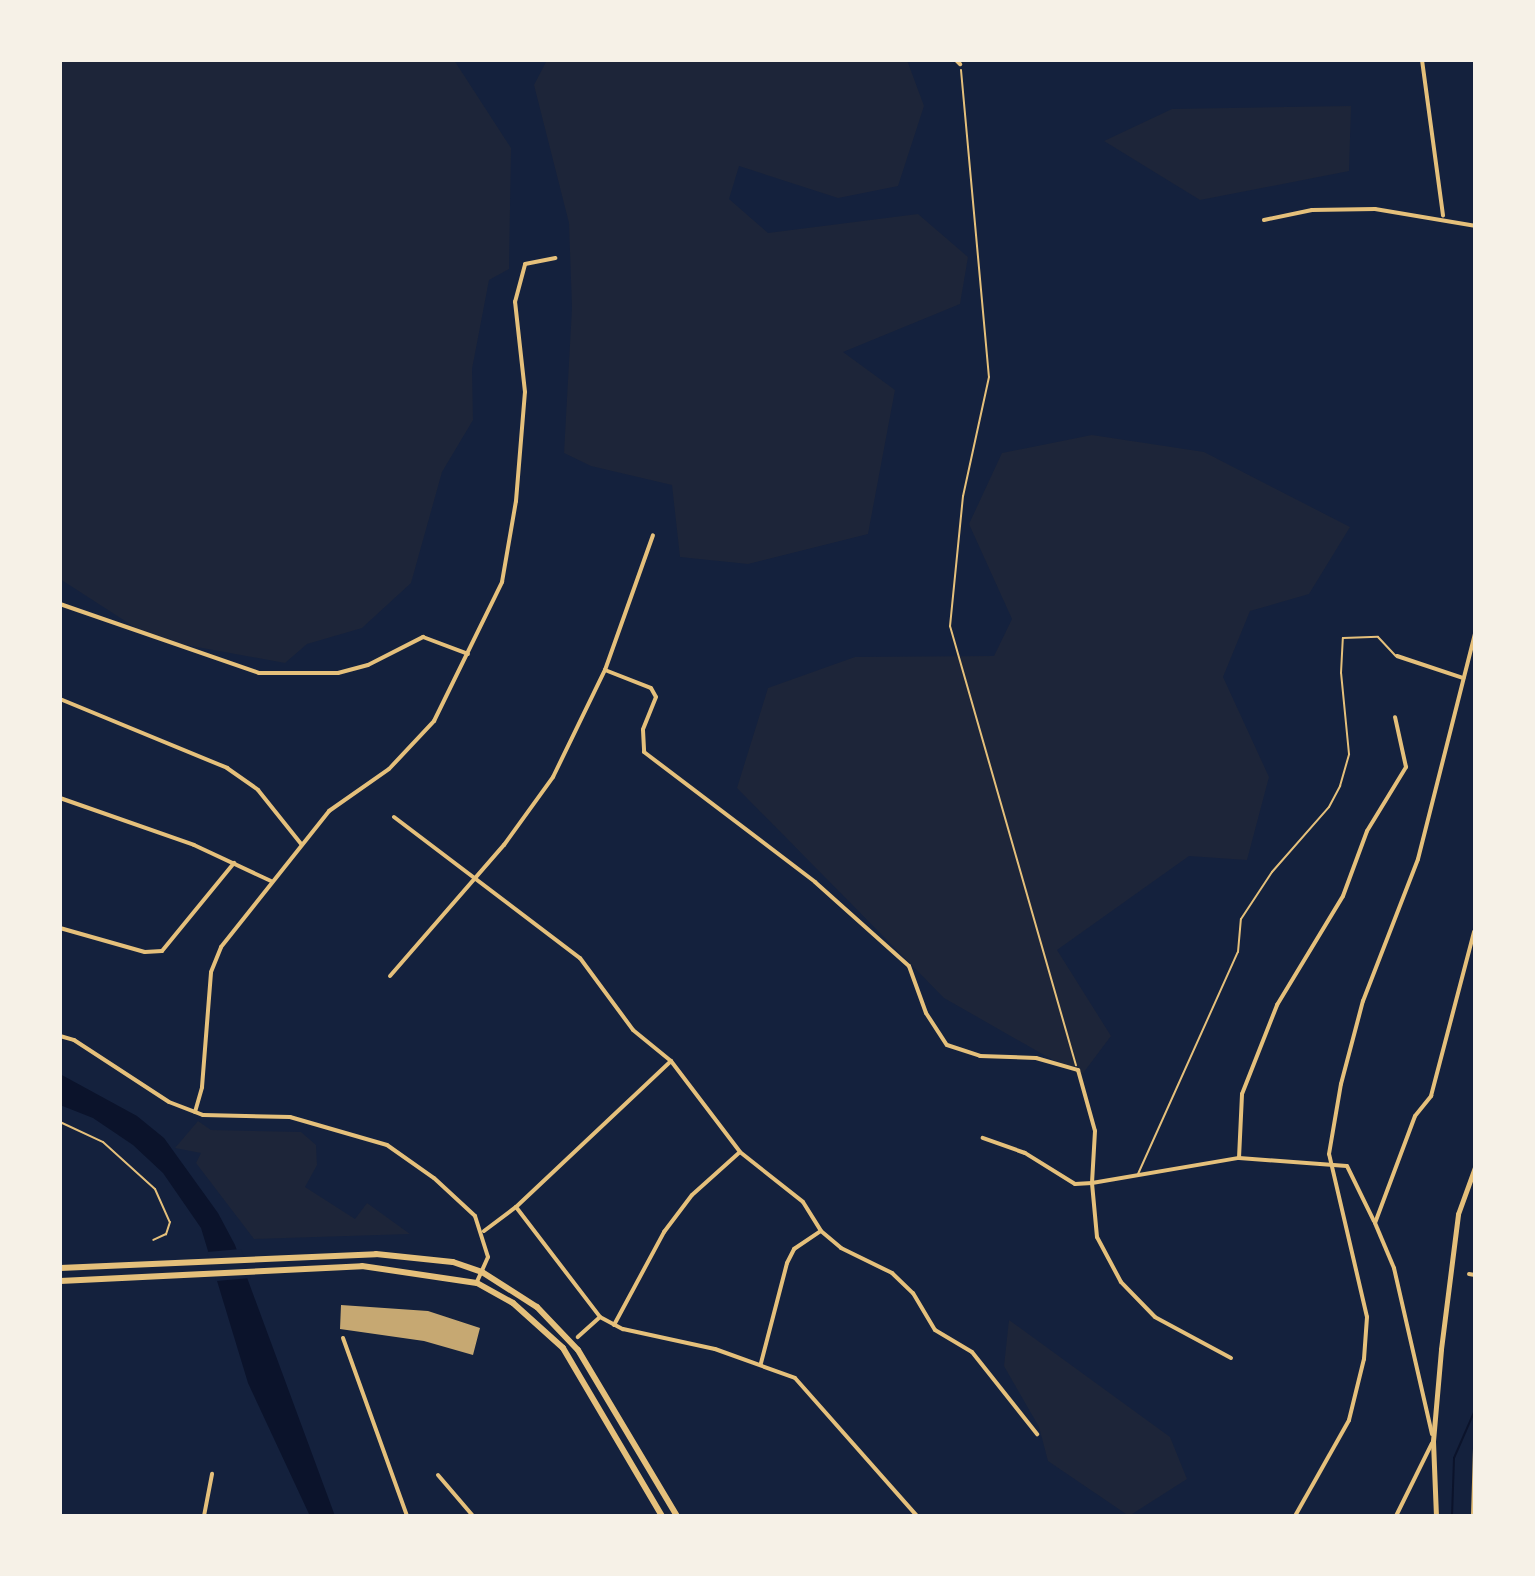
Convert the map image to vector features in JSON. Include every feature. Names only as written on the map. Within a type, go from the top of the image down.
[{"type":"main road","points":[[60,1268],[258,1255],[376,1254],[453,1262],[482,1272],[537,1307],[578,1350],[677,1516]]},
{"type":"main road","points":[[60,1281],[362,1266],[477,1283],[513,1303],[563,1348],[662,1516]]},
{"type":"street","points":[[1422,60],[1443,217]]},
{"type":"street","points":[[1264,220],[1312,210],[1359,209],[1443,217],[1475,226]]},
{"type":"street","points":[[195,1112],[202,1087],[211,972],[221,947],[329,811],[389,769],[434,721],[502,582],[516,501],[525,392],[515,302],[525,264],[555,258]]},
{"type":"street","points":[[390,976],[473,880],[553,777],[605,670],[653,535]]},
{"type":"street","points":[[60,604],[259,673],[338,673],[368,665],[423,637],[468,654]]},
{"type":"street","points":[[1295,1516],[1349,1420],[1364,1359],[1367,1317],[1329,1154],[1348,1056],[1394,913],[1418,859],[1475,634]]},
{"type":"street","points":[[1397,656],[1463,678]]},
{"type":"street","points":[[605,670],[651,688],[656,697],[643,730],[644,752],[815,882],[909,966],[926,1013],[947,1045],[980,1056],[1036,1058],[1078,1070],[1095,1131],[1092,1183],[1097,1237],[1129,1292],[1155,1317],[1231,1358]]},
{"type":"street","points":[[60,699],[227,768],[258,790],[302,845]]},
{"type":"street","points":[[1239,1158],[1242,1094],[1277,1005],[1343,896],[1367,831],[1406,767],[1395,717]]},
{"type":"street","points":[[60,798],[234,863],[271,881]]},
{"type":"street","points":[[394,817],[473,880],[580,958],[633,1030],[671,1061],[740,1152],[803,1202],[821,1231],[841,1248],[892,1273],[913,1293],[935,1330],[972,1352],[1037,1434]]},
{"type":"street","points":[[60,928],[145,952],[162,951],[234,863]]},
{"type":"street","points":[[1375,1223],[1415,1116],[1431,1096],[1475,930]]},
{"type":"street","points":[[60,1036],[195,1112],[290,1117],[377,1140],[457,1196],[484,1231],[488,1257],[477,1283]]},
{"type":"street","points":[[484,1231],[516,1207],[671,1061]]},
{"type":"street","points":[[983,1138],[1025,1153],[1075,1184],[1239,1158],[1347,1166],[1394,1268],[1433,1441],[1396,1516]]},
{"type":"street","points":[[614,1325],[664,1232],[692,1195],[740,1152]]},
{"type":"street","points":[[1436,1516],[1433,1441],[1458,1214],[1475,1167]]},
{"type":"street","points":[[516,1207],[600,1317],[614,1325],[761,1363],[795,1378],[917,1516]]},
{"type":"street","points":[[761,1363],[780,1281],[794,1249],[821,1231]]},
{"type":"street","points":[[578,1337],[600,1317]]},
{"type":"street","points":[[343,1338],[407,1516]]},
{"type":"street","points":[[1473,1516],[1475,1449]]},
{"type":"street","points":[[204,1516],[212,1474]]},
{"type":"street","points":[[438,1475],[473,1516]]},
{"type":"lane","points":[[1138,1174],[1238,952],[1241,919],[1272,872],[1329,807],[1340,786],[1349,754],[1341,673],[1343,638],[1352,633],[1378,637],[1397,656]]},
{"type":"path","points":[[958,62],[989,377],[963,496],[950,626],[1078,1070]]},
{"type":"path","points":[[60,1122],[103,1142],[155,1189],[170,1222],[166,1234],[153,1240]]},
{"type":"shaded area","points":[[60,60],[454,60],[511,148],[509,269],[489,280],[472,369],[473,420],[442,472],[411,583],[362,628],[307,644],[285,663],[153,639],[60,579]]},
{"type":"shaded area","points":[[547,60],[907,60],[924,106],[898,186],[838,198],[739,166],[729,199],[768,233],[918,214],[968,257],[960,304],[843,352],[895,390],[868,534],[748,564],[680,557],[672,485],[591,466],[564,453],[572,308],[569,223],[534,85]]},
{"type":"shaded area","points":[[1351,106],[1349,171],[1200,200],[1104,141],[1172,109]]},
{"type":"shaded area","points":[[1092,435],[1204,452],[1350,527],[1309,594],[1250,611],[1223,677],[1269,777],[1247,860],[1189,856],[1057,950],[1111,1036],[1081,1076],[944,998],[737,788],[768,688],[855,657],[994,656],[1012,619],[969,524],[1002,453]]},
{"type":"shaded area","points":[[60,1074],[137,1116],[164,1138],[218,1213],[235,1245],[335,1516],[309,1514],[248,1383],[201,1228],[163,1173],[133,1145],[93,1118],[60,1105]]},
{"type":"shaded area","points":[[198,1121],[211,1130],[301,1132],[316,1145],[317,1165],[305,1187],[355,1219],[367,1203],[410,1234],[254,1239],[196,1163],[201,1153],[175,1148]]},
{"type":"shaded area","points":[[1009,1320],[1170,1437],[1187,1479],[1129,1516],[1048,1461],[1039,1427],[1004,1366]]},
{"type":"pier","points":[[241,1249],[251,1278],[216,1281],[207,1252]]},
{"type":"building","points":[[341,1305],[428,1311],[480,1328],[473,1355],[424,1341],[340,1329]]},
{"type":"waterway","points":[[1452,1516],[1454,1458],[1475,1410]]}]
